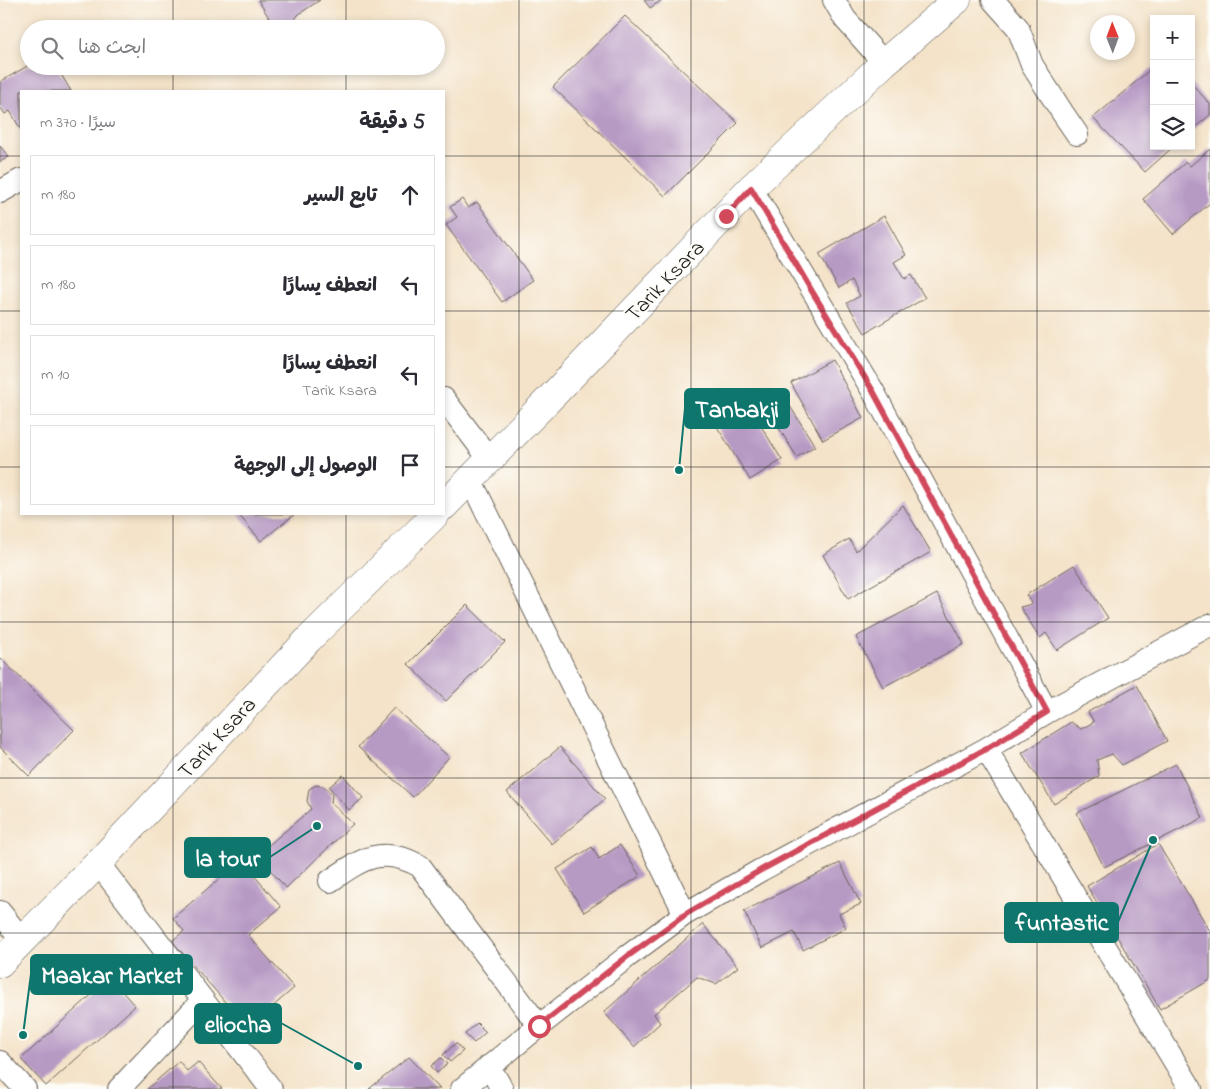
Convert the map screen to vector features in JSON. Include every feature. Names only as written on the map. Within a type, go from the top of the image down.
[{"type":"main road","name":"Tarik Ksara","points":[[445,505],[570,378],[751,188],[884,63],[957,0]]},
{"type":"main road","name":"Tarik Ksara","points":[[0,963],[98,863],[309,639],[435,515]]},
{"type":"street","points":[[834,0],[845,19],[884,63]]},
{"type":"street","points":[[993,0],[1018,28],[1032,65],[1078,134]]},
{"type":"street","points":[[0,192],[20,181]]},
{"type":"street","points":[[751,188],[873,391],[1047,712]]},
{"type":"street","points":[[445,400],[490,460]]},
{"type":"street","points":[[470,479],[686,914]]},
{"type":"street","points":[[462,1089],[628,956],[686,914],[770,866],[986,749],[1047,712],[1210,625]]},
{"type":"street","points":[[986,749],[1191,1089]]},
{"type":"street","points":[[330,881],[356,863],[375,856],[407,859],[420,866],[539,1026]]},
{"type":"street","points":[[98,863],[271,1089]]},
{"type":"street","points":[[0,912],[23,941]]},
{"type":"street","points":[[119,1089],[202,1000]]},
{"type":"street","points":[[0,1062],[25,1089]]},
{"type":"street","points":[[489,1066],[502,1089]]},
{"type":"building","points":[[258,0],[320,0],[299,14],[294,20],[270,20]]},
{"type":"building","points":[[644,0],[662,0],[650,8]]},
{"type":"building","points":[[625,16],[738,123],[665,196],[553,87]]},
{"type":"building","points":[[20,70],[20,75],[61,75],[70,90],[20,90],[20,128],[10,111],[5,114],[0,107],[0,82]]},
{"type":"building","points":[[1150,70],[1150,150],[1170,150],[1145,172],[1093,118]]},
{"type":"building","points":[[1195,87],[1210,104],[1210,115],[1195,128]]},
{"type":"building","points":[[0,146],[9,157],[0,162]]},
{"type":"building","points":[[1210,149],[1210,203],[1173,234],[1143,199],[1186,162],[1190,166]]},
{"type":"building","points":[[462,199],[468,208],[477,202],[533,280],[502,302],[446,225],[457,217],[450,207]]},
{"type":"building","points":[[884,216],[906,255],[894,262],[904,279],[911,275],[925,298],[865,333],[847,303],[860,296],[852,280],[839,288],[819,254]]},
{"type":"building","points":[[832,360],[863,418],[823,440],[791,383]]},
{"type":"building","points":[[783,395],[815,446],[797,457],[765,406]]},
{"type":"building","points":[[748,405],[782,460],[750,480],[716,425]]},
{"type":"building","points":[[903,505],[931,552],[848,599],[823,555],[849,539],[856,551]]},
{"type":"building","points":[[239,515],[294,515],[261,541]]},
{"type":"building","points":[[1074,565],[1108,618],[1057,650],[1046,633],[1040,638],[1020,607],[1032,604],[1026,595]]},
{"type":"building","points":[[937,594],[964,644],[883,687],[856,637]]},
{"type":"building","points":[[467,605],[505,642],[446,701],[408,664]]},
{"type":"building","points":[[0,658],[74,730],[29,776],[0,747]]},
{"type":"building","points":[[1137,685],[1167,741],[1122,765],[1112,754],[1097,760],[1099,776],[1054,804],[1022,753],[1071,722],[1081,729],[1094,722],[1088,712]]},
{"type":"building","points":[[394,708],[449,757],[413,797],[358,747]]},
{"type":"building","points":[[560,747],[605,799],[552,844],[507,792]]},
{"type":"building","points":[[1176,764],[1203,818],[1104,867],[1077,813]]},
{"type":"building","points":[[343,775],[363,798],[349,810],[329,787]]},
{"type":"building","points":[[316,785],[325,787],[332,795],[331,803],[353,824],[286,888],[257,855],[311,809],[307,801],[309,789]]},
{"type":"building","points":[[1158,844],[1210,931],[1210,980],[1160,1009],[1087,886]]},
{"type":"building","points":[[620,845],[640,876],[584,912],[557,869],[592,847],[599,859]]},
{"type":"building","points":[[241,860],[281,907],[248,935],[294,988],[248,1028],[172,941],[184,931],[173,918]]},
{"type":"building","points":[[840,863],[861,904],[839,914],[846,928],[803,950],[794,932],[762,948],[744,911]]},
{"type":"building","points":[[703,924],[738,967],[716,984],[697,977],[654,1014],[660,1023],[634,1047],[604,1012]]},
{"type":"building","points":[[110,978],[135,1006],[46,1086],[21,1059]]},
{"type":"building","points":[[477,1023],[486,1032],[474,1043],[465,1034]]},
{"type":"building","points":[[456,1043],[463,1051],[450,1062],[443,1055]]},
{"type":"building","points":[[409,1057],[440,1089],[369,1089]]},
{"type":"building","points":[[441,1058],[447,1064],[437,1073],[431,1066]]},
{"type":"building","points":[[179,1061],[187,1071],[198,1062],[222,1089],[147,1089]]},
{"type":"place","name":"Tanbakji","points":[[679,470]]},
{"type":"place","name":"la tour","points":[[317,826]]},
{"type":"place","name":"funtastic","points":[[1153,840]]},
{"type":"place","name":"Maakar Market","points":[[23,1035]]},
{"type":"place","name":"eliocha","points":[[358,1066]]},
{"type":"route","points":[[539,1026],[628,956],[686,914],[761,870],[986,749],[1047,712],[873,391],[751,188],[726,216]]}]
